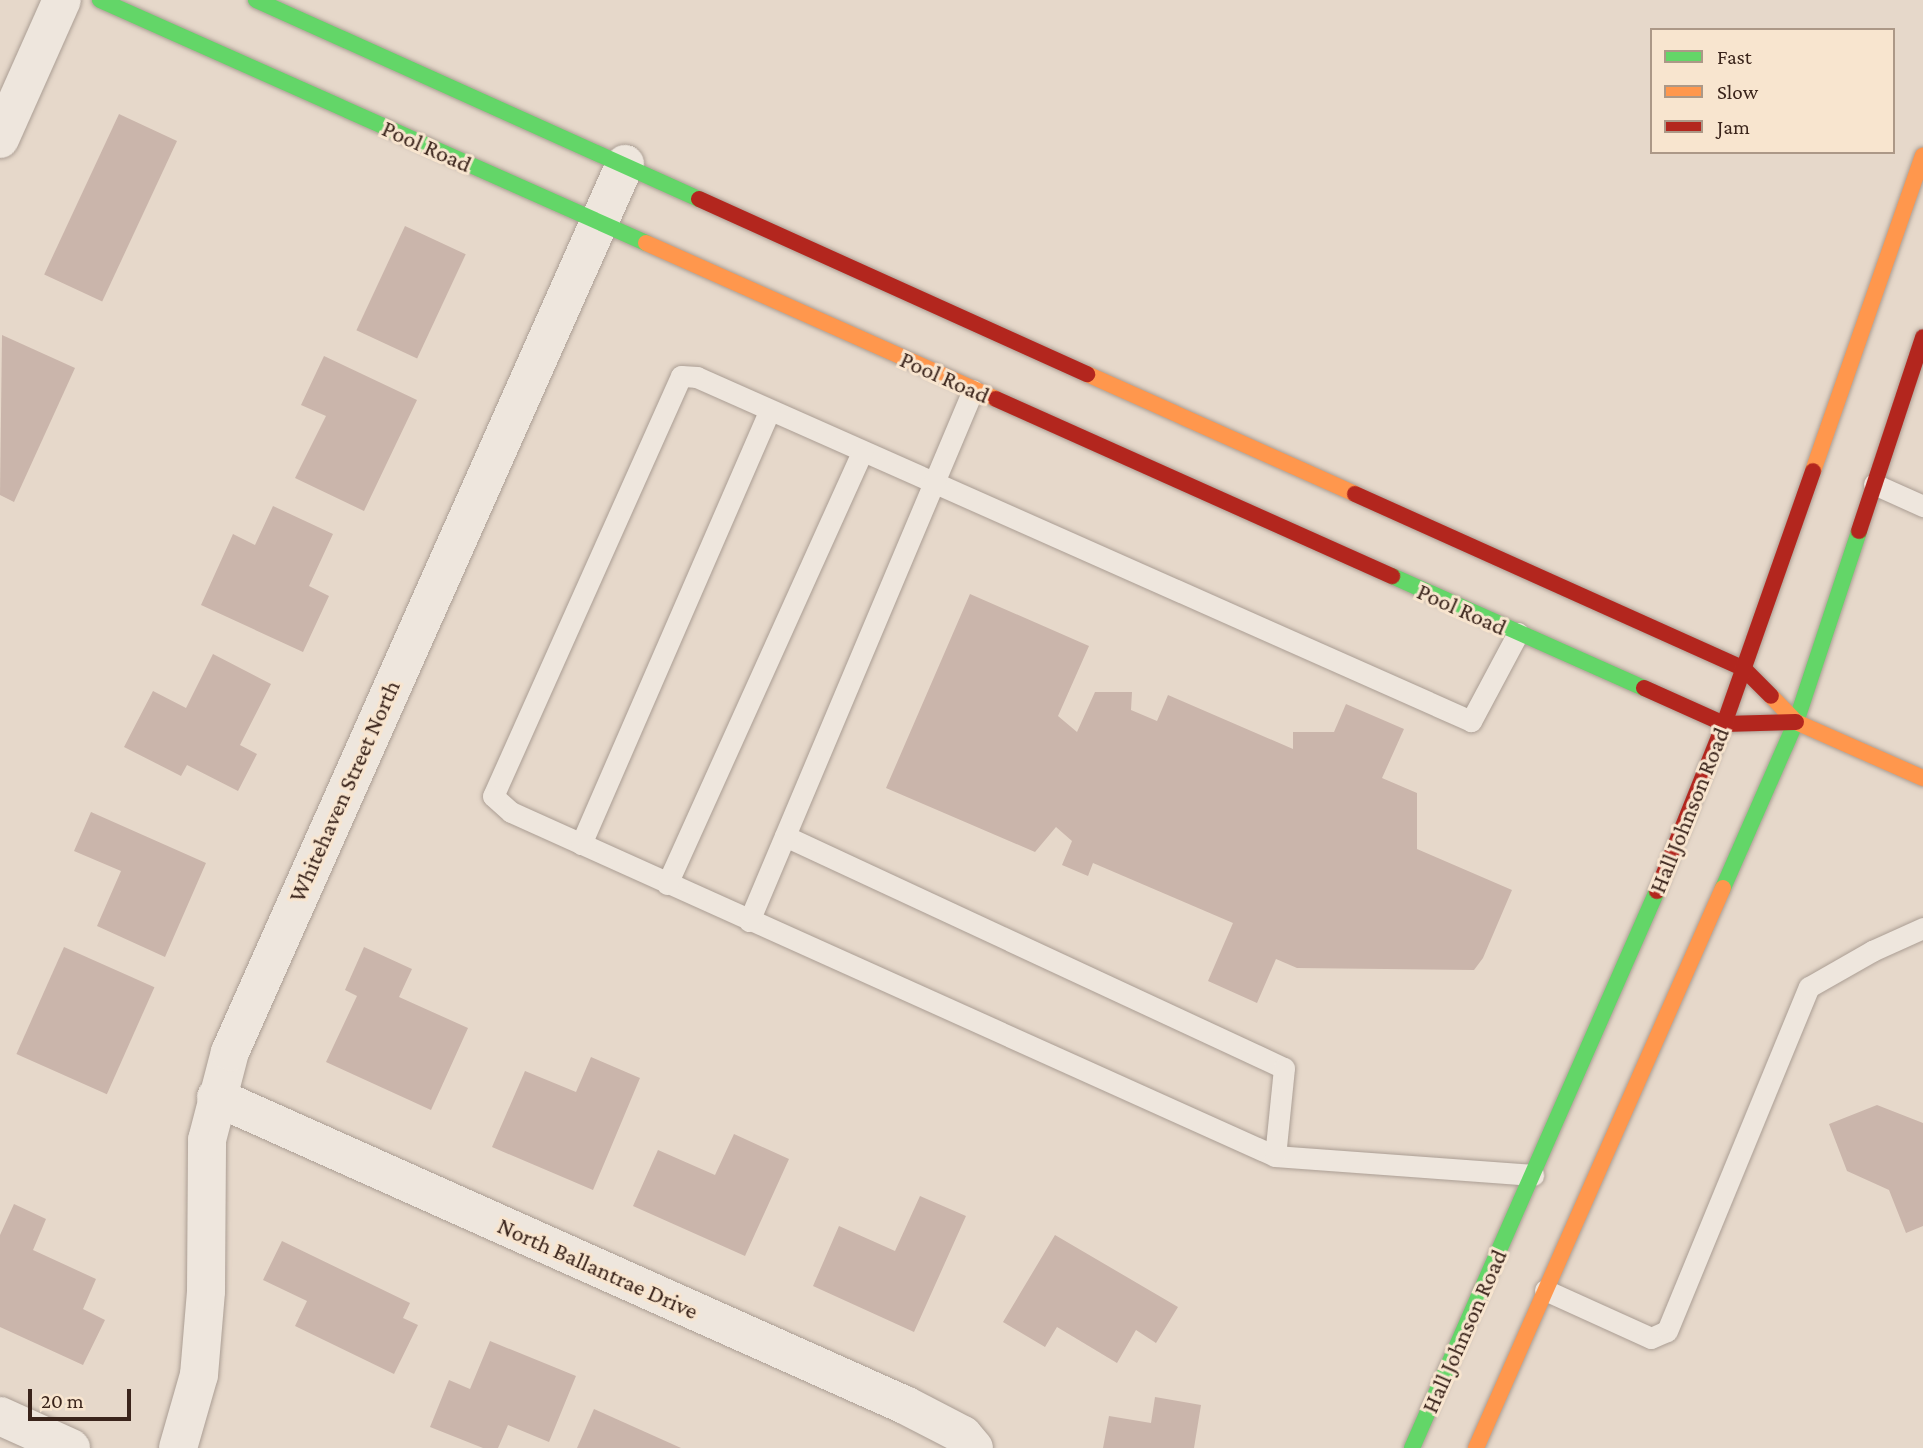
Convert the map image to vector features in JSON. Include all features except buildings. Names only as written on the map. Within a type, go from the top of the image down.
[{"type":"main road","name":"Pool Road","points":[[100,0],[1724,724],[1796,722]]},
{"type":"main road","name":"Pool Road","points":[[256,0],[625,164],[997,341],[1744,669],[1796,722],[1923,778]]},
{"type":"main road","name":"Hall Johnson Road","points":[[1412,1448],[1639,935],[1724,724],[1923,156]]},
{"type":"main road","points":[[1476,1448],[1796,722],[1923,337]]},
{"type":"main road","points":[[973,390],[984,368]]},
{"type":"main road","points":[[1533,1175],[1586,1199]]},
{"type":"street","points":[[0,139],[62,0]]},
{"type":"street","name":"Whitehaven Street North","points":[[178,1448],[200,1376],[206,1291],[207,1140],[216,1097],[230,1052],[370,730],[625,164]]},
{"type":"street","name":"North Ballantrae Drive","points":[[216,1097],[905,1405],[963,1435],[974,1448]]},
{"type":"street","points":[[0,1416],[71,1448]]},
{"type":"lane","points":[[1518,633],[1471,721],[697,377],[681,376],[493,796],[510,812],[1275,1156],[1533,1175]]},
{"type":"lane","points":[[749,921],[973,390]]},
{"type":"lane","points":[[582,844],[770,410]]},
{"type":"lane","points":[[667,884],[862,452]]},
{"type":"lane","points":[[1874,484],[1923,506]]},
{"type":"lane","points":[[785,836],[1284,1068],[1275,1156]]},
{"type":"lane","points":[[1545,1290],[1651,1338],[1667,1331],[1809,987],[1871,951],[1923,928]]},
{"type":"traffic: fast","points":[[100,0],[646,243]]},
{"type":"traffic: fast","points":[[256,0],[699,199]]},
{"type":"traffic: fast","points":[[1723,888],[1796,722],[1859,531]]},
{"type":"traffic: fast","points":[[1392,576],[1644,688]]},
{"type":"traffic: fast","points":[[1412,1448],[1657,891]]},
{"type":"traffic: slow","points":[[1813,471],[1923,156]]},
{"type":"traffic: slow","points":[[646,243],[996,399]]},
{"type":"traffic: slow","points":[[1087,374],[1355,494]]},
{"type":"traffic: slow","points":[[1771,696],[1796,722],[1923,778]]},
{"type":"traffic: slow","points":[[1476,1448],[1723,888]]},
{"type":"traffic: jam","points":[[699,199],[1087,374]]},
{"type":"traffic: jam","points":[[1859,531],[1923,337]]},
{"type":"traffic: jam","points":[[996,399],[1392,576]]},
{"type":"traffic: jam","points":[[1657,891],[1724,724],[1813,471]]},
{"type":"traffic: jam","points":[[1355,494],[1744,669],[1771,696]]},
{"type":"traffic: jam","points":[[1644,688],[1724,724],[1796,722]]}]
